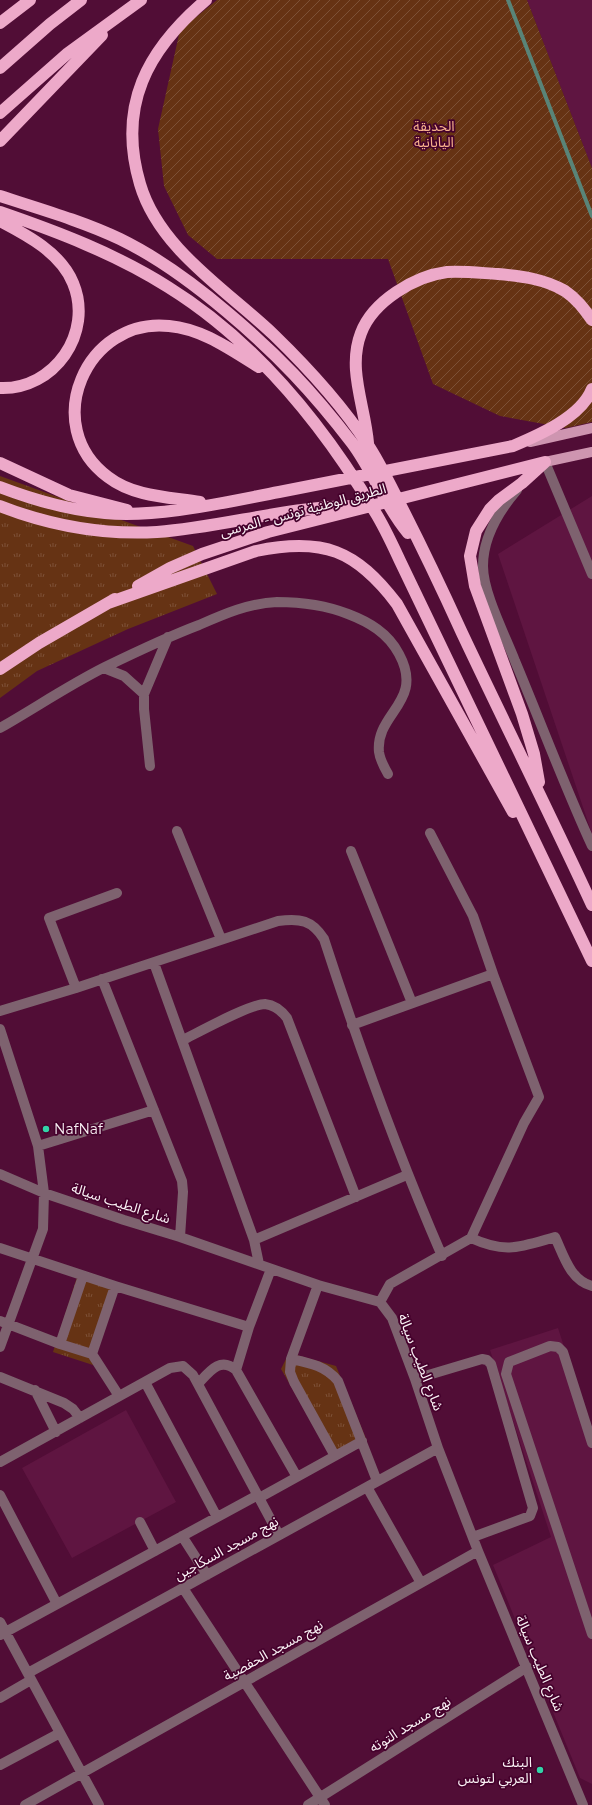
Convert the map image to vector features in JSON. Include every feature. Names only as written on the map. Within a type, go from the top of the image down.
[{"type":"highway","points":[[0,23],[30,0]]},
{"type":"highway","points":[[0,68],[50,24],[82,0]]},
{"type":"highway","points":[[0,113],[68,53],[141,0]]},
{"type":"highway","points":[[206,0],[177,27],[156,53],[140,84],[133,118],[132,147],[135,168],[149,208],[160,226],[175,245],[290,352],[328,393],[368,444],[424,552],[541,794],[592,905]]},
{"type":"highway","points":[[0,141],[122,14]]},
{"type":"highway","points":[[0,196],[71,220],[119,239],[166,265],[207,295],[265,344],[307,387],[354,445],[396,517],[424,552]]},
{"type":"highway","points":[[0,212],[73,239],[138,269],[197,307],[225,328],[275,377],[345,465],[376,513],[402,563],[592,961]]},
{"type":"highway","points":[[0,221],[40,245],[60,261],[73,283],[79,307],[77,333],[67,353],[52,370],[33,382],[11,388],[0,388]]},
{"type":"highway","points":[[368,444],[355,365],[357,348],[362,331],[373,313],[388,298],[406,286],[425,277],[446,272],[468,272],[531,278],[549,283],[565,291],[579,303],[592,320]]},
{"type":"highway","points":[[216,504],[147,494],[126,488],[108,477],[92,462],[82,444],[76,427],[74,410],[76,392],[82,375],[91,360],[106,344],[125,332],[146,326],[168,325],[199,332],[275,377]]},
{"type":"highway","name":"الطريق الوطنية تونس - المرسى","points":[[0,487],[28,498],[68,509],[106,514],[142,514],[216,504],[513,446],[552,428],[574,413],[590,394],[592,389]]},
{"type":"highway","points":[[541,794],[534,754],[526,727],[478,596],[471,566],[472,543],[482,519],[499,500],[522,483],[545,462]]},
{"type":"highway","name":"الطريق الوطنية تونس - المرسى","points":[[0,669],[39,643],[170,568],[228,545],[268,532],[545,462]]},
{"type":"highway","points":[[0,463],[69,495],[142,514]]},
{"type":"highway","points":[[0,506],[23,515],[64,526],[95,531],[126,532],[188,528],[312,508],[378,505]]},
{"type":"highway","points":[[108,603],[256,551],[271,548],[289,545],[312,546],[334,551],[348,557],[373,575],[400,609],[519,823],[546,862]]},
{"type":"main road","points":[[513,446],[592,428]]},
{"type":"main road","points":[[545,462],[592,452]]},
{"type":"street","points":[[545,462],[592,574]]},
{"type":"street","points":[[522,483],[505,506],[491,532],[484,556],[484,579],[556,765],[592,846]]},
{"type":"street","points":[[0,728],[104,668],[168,637],[237,609],[276,602],[310,603],[337,610],[367,621],[384,633],[398,652],[406,667],[407,680],[405,694],[382,734],[379,750],[381,762],[388,774]]},
{"type":"street","points":[[150,766],[144,709],[144,694],[168,637]]},
{"type":"street","points":[[104,668],[124,676],[144,694]]},
{"type":"street","points":[[178,831],[221,939]]},
{"type":"street","points":[[380,1302],[390,1284],[442,1256],[471,1238],[524,1123],[539,1097],[473,916],[430,833]]},
{"type":"street","points":[[351,850],[412,1003]]},
{"type":"street","points":[[76,988],[49,918],[117,893]]},
{"type":"street","points":[[0,1011],[154,963],[265,925],[290,919],[305,922],[317,928],[324,939],[352,1025],[407,1175],[442,1256]]},
{"type":"street","points":[[154,963],[254,1240],[259,1264]]},
{"type":"street","points":[[352,1025],[493,974]]},
{"type":"street","points":[[102,979],[182,1181],[183,1192],[180,1237]]},
{"type":"street","points":[[183,1040],[256,1005],[269,1005],[281,1010],[287,1018],[356,1197]]},
{"type":"street","points":[[0,1029],[38,1146],[44,1192],[42,1229],[33,1258],[4,1323],[0,1347]]},
{"type":"street","points":[[38,1146],[154,1110]]},
{"type":"street","name":"شارع الطيب سيالة","points":[[0,1174],[44,1192],[318,1285],[380,1302],[392,1318],[415,1378],[438,1448],[472,1537],[584,1805]]},
{"type":"street","points":[[254,1240],[407,1175]]},
{"type":"street","points":[[471,1238],[499,1247],[517,1248],[555,1237],[576,1277],[584,1284],[592,1286]]},
{"type":"street","points":[[0,1248],[83,1276],[248,1327]]},
{"type":"street","points":[[236,1370],[248,1327],[271,1269]]},
{"type":"street","points":[[60,1344],[83,1276]]},
{"type":"street","points":[[318,1285],[291,1359],[290,1372],[335,1456]]},
{"type":"street","points":[[92,1354],[115,1286]]},
{"type":"street","points":[[4,1323],[60,1344],[92,1354],[120,1396]]},
{"type":"street","points":[[592,1443],[563,1352],[558,1347],[550,1346],[509,1362],[506,1374],[592,1634]]},
{"type":"street","points":[[291,1359],[322,1367],[331,1373],[338,1381],[377,1481]]},
{"type":"street","points":[[415,1378],[482,1359],[488,1360],[491,1364],[533,1508],[530,1516],[472,1537]]},
{"type":"street","points":[[198,1384],[214,1366],[219,1364],[225,1364],[236,1370],[297,1477]]},
{"type":"street","points":[[0,1462],[178,1365],[187,1368],[193,1375],[279,1535]]},
{"type":"street","points":[[0,1377],[64,1403],[73,1409],[80,1418]]},
{"type":"street","points":[[145,1382],[217,1517]]},
{"type":"street","points":[[35,1390],[56,1432]]},
{"type":"street","points":[[3,1634],[217,1517],[297,1477],[362,1441]]},
{"type":"street","name":"نهج مسجد السكاجين","points":[[0,1698],[30,1677],[183,1588],[438,1448]]},
{"type":"street","points":[[368,1487],[420,1583]]},
{"type":"street","points":[[0,1495],[57,1604]]},
{"type":"street","points":[[140,1522],[155,1551]]},
{"type":"street","points":[[182,1536],[207,1575]]},
{"type":"street","name":"نهج مسجد الحفصية","points":[[25,1805],[478,1551]]},
{"type":"street","points":[[183,1588],[323,1801]]},
{"type":"street","points":[[0,1622],[3,1634],[30,1677],[99,1805]]},
{"type":"street","name":"نهج مسجد التوته","points":[[308,1805],[323,1801],[527,1667]]},
{"type":"street","points":[[0,1765],[60,1733]]},
{"type":"street","points":[[584,1805],[592,1802]]},
{"type":"shaded area","points":[[527,0],[592,0],[592,168]]},
{"type":"shaded area","points":[[592,496],[592,834],[498,554]]},
{"type":"shaded area","points":[[558,1328],[592,1433],[592,1784],[580,1778],[493,1565],[551,1537],[490,1350]]},
{"type":"shaded area","points":[[126,1410],[176,1502],[72,1558],[22,1468]]},
{"type":"green space","name":"الحديقة اليابانية","points":[[217,0],[527,0],[592,168],[592,422],[566,428],[500,416],[433,384],[388,259],[217,259],[188,235],[164,186],[158,129],[180,30]]},
{"type":"green space","points":[[0,476],[193,546],[217,594],[128,629],[37,671],[0,698]]},
{"type":"green space","points":[[79,1271],[119,1284],[93,1365],[53,1352]]},
{"type":"green space","points":[[289,1353],[336,1366],[367,1441],[334,1461],[281,1369]]},
{"type":"waterway","points":[[508,0],[592,216]]},
{"type":"place","name":"NafNaf","points":[[46,1129]]},
{"type":"place","name":"البنك العربي لتونس","points":[[540,1770]]}]
